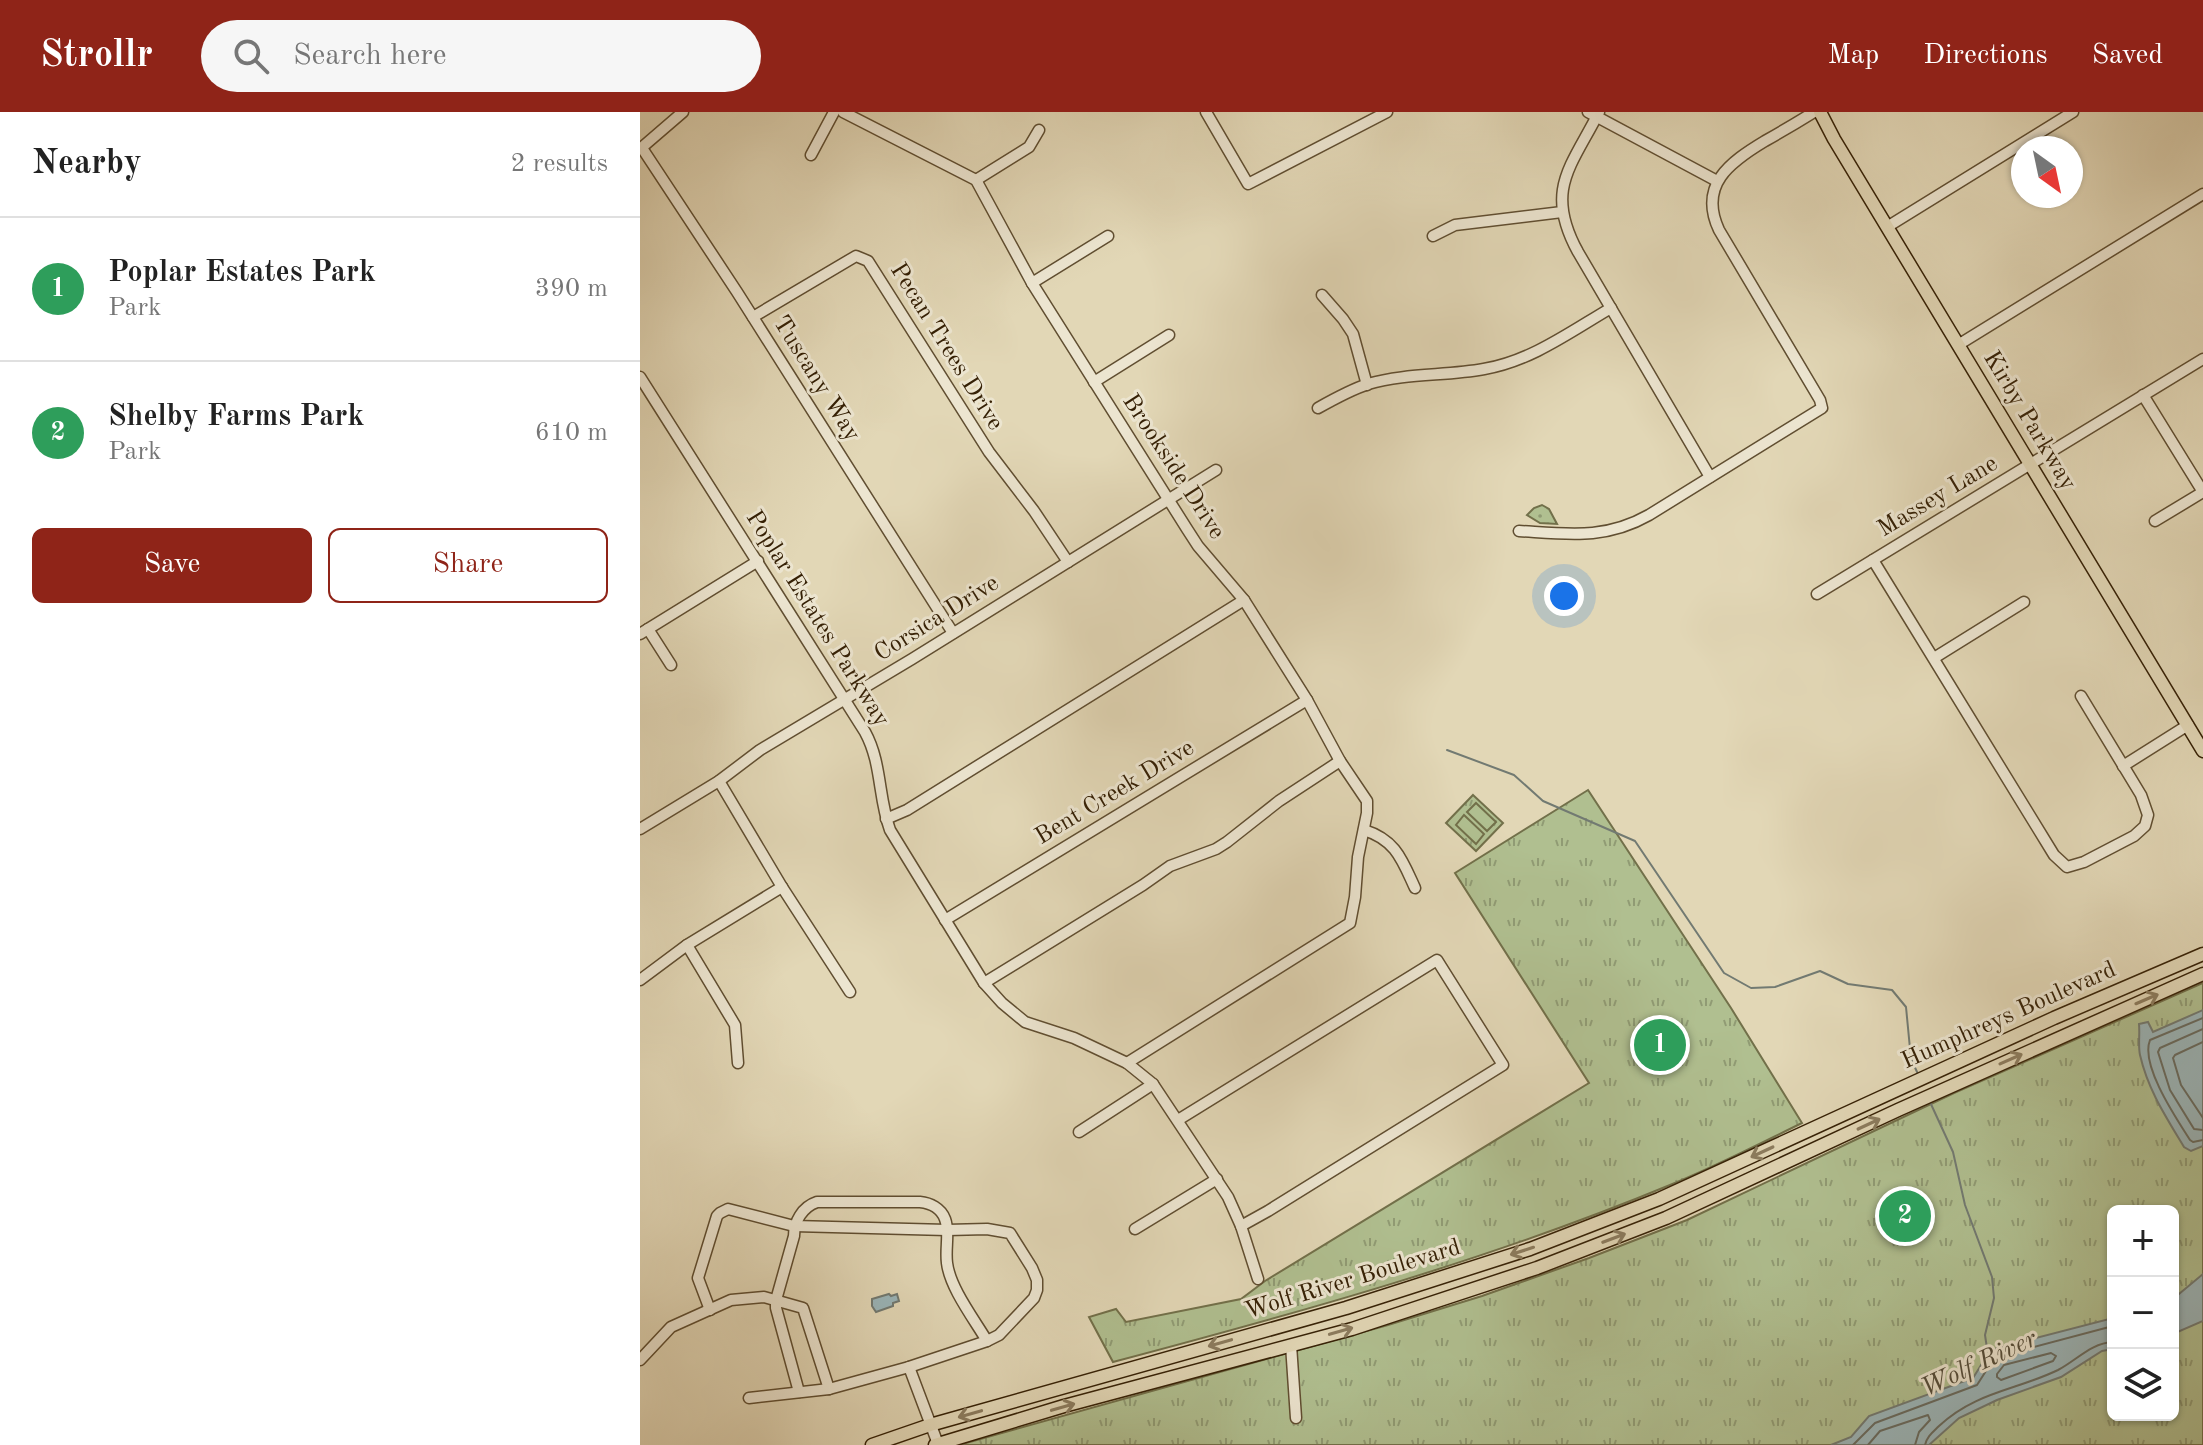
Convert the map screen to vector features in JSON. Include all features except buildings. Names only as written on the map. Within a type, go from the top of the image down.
[{"type":"main road","name":"Kirby Parkway","points":[[1817,112],[2203,751]]},
{"type":"main road","name":"Humphreys Boulevard","points":[[1833,1119],[2203,954]]},
{"type":"main road","name":"Humphreys Boulevard","points":[[1840,1137],[2203,974]]},
{"type":"main road","name":"Wolf River Boulevard","points":[[872,1445],[930,1425],[1346,1308],[1530,1249],[1659,1199],[1833,1119]]},
{"type":"main road","name":"Wolf River Boulevard","points":[[936,1445],[1064,1406],[1352,1329],[1537,1268],[1666,1218],[1840,1137]]},
{"type":"street","points":[[641,148],[683,112]]},
{"type":"street","points":[[811,155],[834,112]]},
{"type":"street","points":[[843,112],[976,180],[1029,147],[1039,130]]},
{"type":"street","points":[[1206,112],[1248,184],[1387,112]]},
{"type":"street","points":[[1519,531],[1585,535],[1617,530],[1639,521],[1822,408],[1715,222],[1713,203],[1717,181],[1735,160],[1817,112]]},
{"type":"street","points":[[1887,227],[2073,112]]},
{"type":"street","points":[[1710,477],[1572,242],[1562,212],[1566,174],[1595,114],[1717,181]]},
{"type":"street","name":"Tuscany Way","points":[[641,148],[753,317],[953,633]]},
{"type":"street","name":"Brookside Drive","points":[[976,180],[1032,283],[1168,500],[1198,546],[1244,600],[1367,801],[1350,923],[1127,1063]]},
{"type":"street","points":[[1958,345],[2203,194]]},
{"type":"street","points":[[1433,236],[1455,225],[1562,212]]},
{"type":"street","points":[[1032,283],[1108,236]]},
{"type":"street","name":"Pecan Trees Drive","points":[[753,317],[856,256],[868,261],[1000,469],[1034,511],[1068,562]]},
{"type":"street","points":[[1322,295],[1353,334],[1367,385]]},
{"type":"street","points":[[1318,408],[1367,385],[1484,369],[1516,361],[1545,348],[1611,308]]},
{"type":"street","points":[[1094,382],[1169,335]]},
{"type":"street","name":"Massey Lane","points":[[1817,594],[2203,359]]},
{"type":"street","name":"Poplar Estates Parkway","points":[[640,377],[865,732],[876,755],[886,819],[894,837],[984,983],[1025,1022],[1074,1038],[1127,1063],[1153,1084],[1228,1197],[1258,1279]]},
{"type":"street","points":[[2143,395],[2203,492],[2155,521]]},
{"type":"street","name":"Corsica Drive","points":[[641,825],[719,781],[760,750],[1216,470]]},
{"type":"street","points":[[1873,560],[2054,855],[2067,867],[2078,865],[2138,834],[2148,817],[2147,809],[2081,696]]},
{"type":"street","points":[[671,665],[644,631],[758,561]]},
{"type":"street","points":[[886,819],[907,810],[1244,600]]},
{"type":"street","points":[[1934,658],[2024,602]]},
{"type":"street","name":"Bent Creek Drive","points":[[945,920],[1307,700]]},
{"type":"street","points":[[2123,766],[2188,725]]},
{"type":"street","points":[[984,983],[1170,866],[1216,849],[1279,801],[1340,761]]},
{"type":"street","points":[[719,781],[850,992]]},
{"type":"street","points":[[1364,830],[1390,842],[1415,888]]},
{"type":"street","points":[[640,980],[687,945],[782,887]]},
{"type":"street","points":[[687,945],[735,1025],[738,1063]]},
{"type":"street","points":[[1178,1120],[1437,960],[1503,1065],[1241,1226]]},
{"type":"street","points":[[1079,1132],[1153,1084]]},
{"type":"street","points":[[1135,1229],[1217,1179]]},
{"type":"street","points":[[799,1392],[776,1300],[794,1226],[804,1210],[817,1202],[920,1202],[942,1213],[946,1221],[946,1258],[950,1275],[987,1341]]},
{"type":"street","points":[[710,1310],[698,1278],[720,1213],[728,1209],[794,1226],[987,1229],[1010,1233],[1032,1268],[1038,1284],[1034,1298],[999,1335],[987,1341],[829,1389],[749,1398]]},
{"type":"street","points":[[640,1360],[671,1327],[731,1300],[764,1297],[803,1308],[829,1389]]},
{"type":"street","points":[[1291,1345],[1296,1418]]},
{"type":"street","points":[[909,1367],[936,1445]]},
{"type":"green space","points":[[1542,505],[1549,509],[1557,524],[1540,523],[1527,515]]},
{"type":"green space","points":[[1588,790],[1731,1008],[1802,1123],[1687,1178],[1464,1261],[1325,1304],[1113,1362],[1089,1317],[1116,1309],[1126,1322],[1241,1299],[1265,1281],[1589,1083],[1455,873]]},
{"type":"green space","points":[[1473,795],[1503,823],[1476,851],[1446,823]]},
{"type":"green space","points":[[1476,803],[1496,822],[1487,831],[1467,812]]},
{"type":"green space","points":[[1464,815],[1484,834],[1476,844],[1456,825]]},
{"type":"green space","points":[[2203,983],[2203,1445],[959,1445],[1482,1296],[1687,1220],[1954,1093]]},
{"type":"water","points":[[2203,1010],[2203,1146],[2191,1151],[2184,1147],[2158,1103],[2143,1068],[2139,1051],[2139,1024],[2148,1022],[2153,1032]]},
{"type":"water","points":[[2203,1274],[2203,1321],[2179,1331],[2179,1294]]},
{"type":"water","points":[[897,1294],[899,1301],[876,1312],[872,1299]]},
{"type":"water","points":[[2107,1320],[2107,1350],[2061,1377],[1997,1400],[1959,1418],[1929,1445],[1831,1445],[1851,1437],[1869,1416],[1973,1378],[1988,1354],[1997,1348]]},
{"type":"waterway","points":[[1447,750],[1514,775],[1543,801],[1635,841],[1724,973],[1751,988],[1775,987],[1820,971],[1848,984],[1892,990],[1906,1007],[1911,1059],[1918,1074]]},
{"type":"waterway","name":"Wolf River","points":[[1930,1102],[1953,1152],[1965,1205],[1992,1277],[1994,1298],[1985,1335],[1988,1355]]},
{"type":"place","name":"Poplar Estates Park","points":[[1660,1045]]},
{"type":"place","name":"Shelby Farms Park","points":[[1905,1216]]}]
